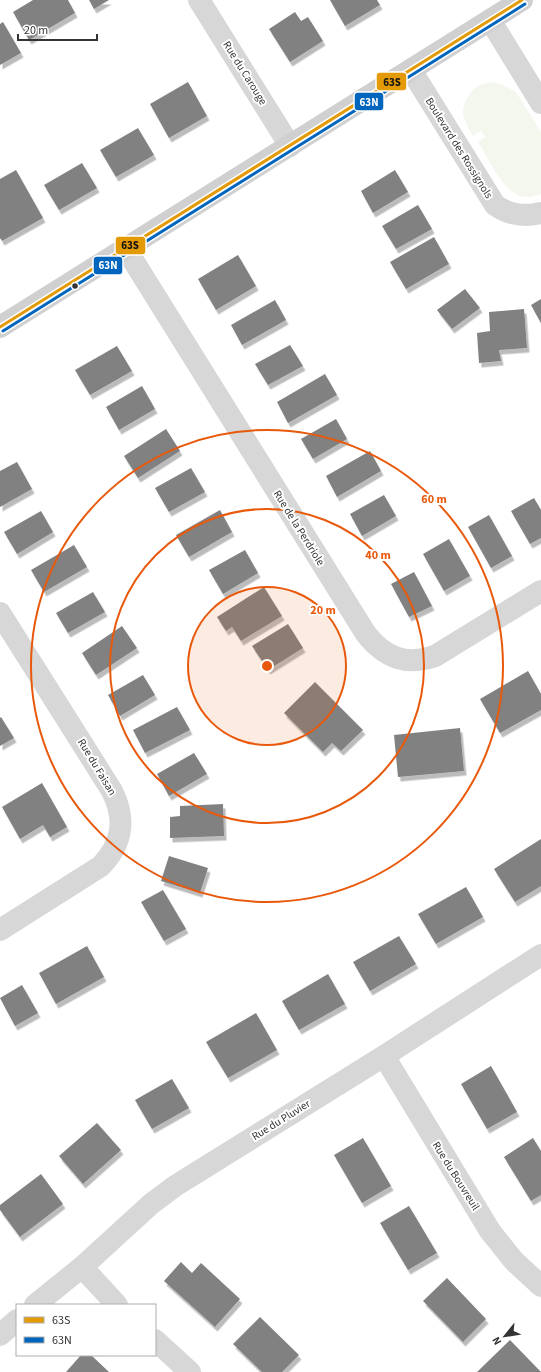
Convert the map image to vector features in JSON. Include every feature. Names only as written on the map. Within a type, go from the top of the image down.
[{"type":"street","name":"Rue du Carouge","points":[[199,0],[290,146]]},
{"type":"street","points":[[0,327],[522,0]]},
{"type":"street","points":[[490,20],[541,102]]},
{"type":"street","name":"Boulevard des Rossignols","points":[[411,70],[495,204],[502,210],[511,214],[527,215],[541,213]]},
{"type":"street","name":"Rue de la Perdriole","points":[[126,249],[366,634],[377,647],[392,657],[405,660],[418,660],[436,656],[541,591]]},
{"type":"street","name":"Rue du Faisan","points":[[0,613],[112,791],[118,804],[121,817],[120,835],[110,856],[101,866],[0,930]]},
{"type":"street","name":"Rue du Pluvier","points":[[36,1304],[82,1267],[146,1209],[175,1186],[384,1056],[541,955]]},
{"type":"street","name":"Rue du Bouvreuil","points":[[384,1056],[490,1231],[514,1261],[541,1286]]},
{"type":"street","points":[[82,1267],[116,1304]]},
{"type":"street","points":[[0,1335],[16,1321]]},
{"type":"street","points":[[156,1341],[190,1372]]},
{"type":"shaded area","points":[[492,82],[501,84],[516,92],[541,132],[541,194],[523,197],[509,189],[497,174],[478,142],[485,137],[481,131],[473,136],[466,123],[463,108],[467,98],[478,86]]},
{"type":"building","points":[[33,0],[68,0],[75,13],[29,40],[13,12]]},
{"type":"building","points":[[89,0],[109,0],[94,9]]},
{"type":"building","points":[[330,0],[377,0],[380,5],[345,26]]},
{"type":"building","points":[[295,12],[301,21],[308,17],[323,41],[290,62],[269,29]]},
{"type":"building","points":[[3,22],[21,53],[0,65],[0,24]]},
{"type":"building","points":[[188,82],[207,116],[169,138],[150,104]]},
{"type":"building","points":[[138,128],[154,155],[116,177],[100,150]]},
{"type":"building","points":[[82,163],[97,188],[59,210],[44,185]]},
{"type":"building","points":[[16,170],[43,218],[2,241],[0,238],[0,179]]},
{"type":"building","points":[[395,170],[408,192],[373,213],[361,191]]},
{"type":"building","points":[[418,205],[432,229],[396,249],[382,226]]},
{"type":"building","points":[[434,237],[449,264],[406,289],[390,262]]},
{"type":"building","points":[[238,255],[256,286],[216,310],[198,279]]},
{"type":"building","points":[[465,289],[480,308],[452,329],[437,310]]},
{"type":"building","points":[[541,299],[541,323],[531,305]]},
{"type":"building","points":[[275,300],[286,320],[242,345],[231,325]]},
{"type":"building","points":[[524,309],[527,348],[499,350],[501,361],[479,363],[477,333],[490,331],[489,312]]},
{"type":"building","points":[[290,345],[303,366],[268,385],[255,364]]},
{"type":"building","points":[[117,346],[132,371],[90,395],[75,370]]},
{"type":"building","points":[[325,374],[337,395],[288,423],[277,402]]},
{"type":"building","points":[[142,386],[155,409],[119,430],[106,407]]},
{"type":"building","points":[[336,419],[347,439],[313,459],[301,439]]},
{"type":"building","points":[[166,429],[180,451],[138,478],[124,456]]},
{"type":"building","points":[[370,451],[381,471],[337,497],[326,476]]},
{"type":"building","points":[[17,462],[32,489],[0,507],[0,471]]},
{"type":"building","points":[[191,468],[205,492],[169,512],[155,488]]},
{"type":"building","points":[[384,495],[396,516],[362,536],[350,514]]},
{"type":"building","points":[[534,498],[541,510],[541,538],[530,544],[511,511]]},
{"type":"building","points":[[220,510],[232,532],[189,557],[176,535]]},
{"type":"building","points":[[41,511],[53,532],[17,554],[4,532]]},
{"type":"building","points":[[489,515],[512,556],[491,568],[468,527]]},
{"type":"building","points":[[449,539],[470,576],[444,591],[423,554]]},
{"type":"building","points":[[74,545],[87,567],[44,592],[31,570]]},
{"type":"building","points":[[245,550],[258,573],[223,594],[209,570]]},
{"type":"building","points":[[414,572],[432,606],[409,617],[391,584]]},
{"type":"building","points":[[264,587],[282,616],[241,641],[232,627],[226,631],[217,617]]},
{"type":"building","points":[[93,592],[105,612],[68,633],[56,613]]},
{"type":"building","points":[[288,624],[303,648],[268,670],[252,646]]},
{"type":"building","points":[[122,626],[137,648],[96,675],[82,653]]},
{"type":"building","points":[[528,671],[541,694],[541,710],[500,733],[480,699]]},
{"type":"building","points":[[143,675],[155,695],[120,716],[108,695]]},
{"type":"building","points":[[315,682],[363,730],[341,751],[332,743],[323,752],[284,713]]},
{"type":"building","points":[[177,707],[190,730],[145,753],[133,730]]},
{"type":"building","points":[[1,717],[14,738],[0,746],[0,718]]},
{"type":"building","points":[[460,728],[464,771],[398,777],[394,735]]},
{"type":"building","points":[[194,753],[207,774],[169,796],[157,774]]},
{"type":"building","points":[[42,783],[67,827],[50,837],[43,825],[20,839],[2,807]]},
{"type":"building","points":[[223,804],[224,836],[170,838],[170,817],[180,816],[180,806]]},
{"type":"building","points":[[541,839],[541,886],[515,902],[494,869]]},
{"type":"building","points":[[169,856],[208,868],[200,893],[161,881]]},
{"type":"building","points":[[466,887],[483,917],[436,944],[418,914]]},
{"type":"building","points":[[163,890],[186,929],[164,941],[141,902]]},
{"type":"building","points":[[399,936],[416,964],[370,991],[353,962]]},
{"type":"building","points":[[87,946],[104,977],[56,1004],[39,973]]},
{"type":"building","points":[[328,974],[345,1004],[299,1030],[282,1001]]},
{"type":"building","points":[[22,985],[38,1013],[15,1026],[0,998]]},
{"type":"building","points":[[256,1013],[277,1050],[228,1078],[206,1042]]},
{"type":"building","points":[[491,1066],[517,1112],[487,1129],[461,1084]]},
{"type":"building","points":[[172,1079],[189,1108],[152,1129],[135,1100]]},
{"type":"building","points":[[97,1123],[121,1150],[83,1184],[59,1156]]},
{"type":"building","points":[[363,1138],[391,1186],[362,1203],[334,1155]]},
{"type":"building","points":[[533,1138],[541,1151],[541,1195],[531,1201],[504,1157]]},
{"type":"building","points":[[41,1174],[63,1204],[20,1237],[0,1210],[0,1205]]},
{"type":"building","points":[[409,1206],[437,1253],[408,1270],[380,1223]]},
{"type":"building","points":[[181,1262],[192,1273],[201,1263],[240,1299],[215,1327],[164,1281]]},
{"type":"building","points":[[447,1278],[486,1319],[463,1342],[423,1301]]},
{"type":"building","points":[[260,1317],[299,1355],[282,1372],[262,1372],[233,1344]]},
{"type":"building","points":[[510,1340],[541,1372],[477,1372]]},
{"type":"building","points":[[80,1356],[92,1356],[109,1372],[66,1372]]},
{"type":"transit line","name":"63S","points":[[0,327],[522,0]]},
{"type":"transit line","name":"63N","points":[[3,331],[525,4]]}]
